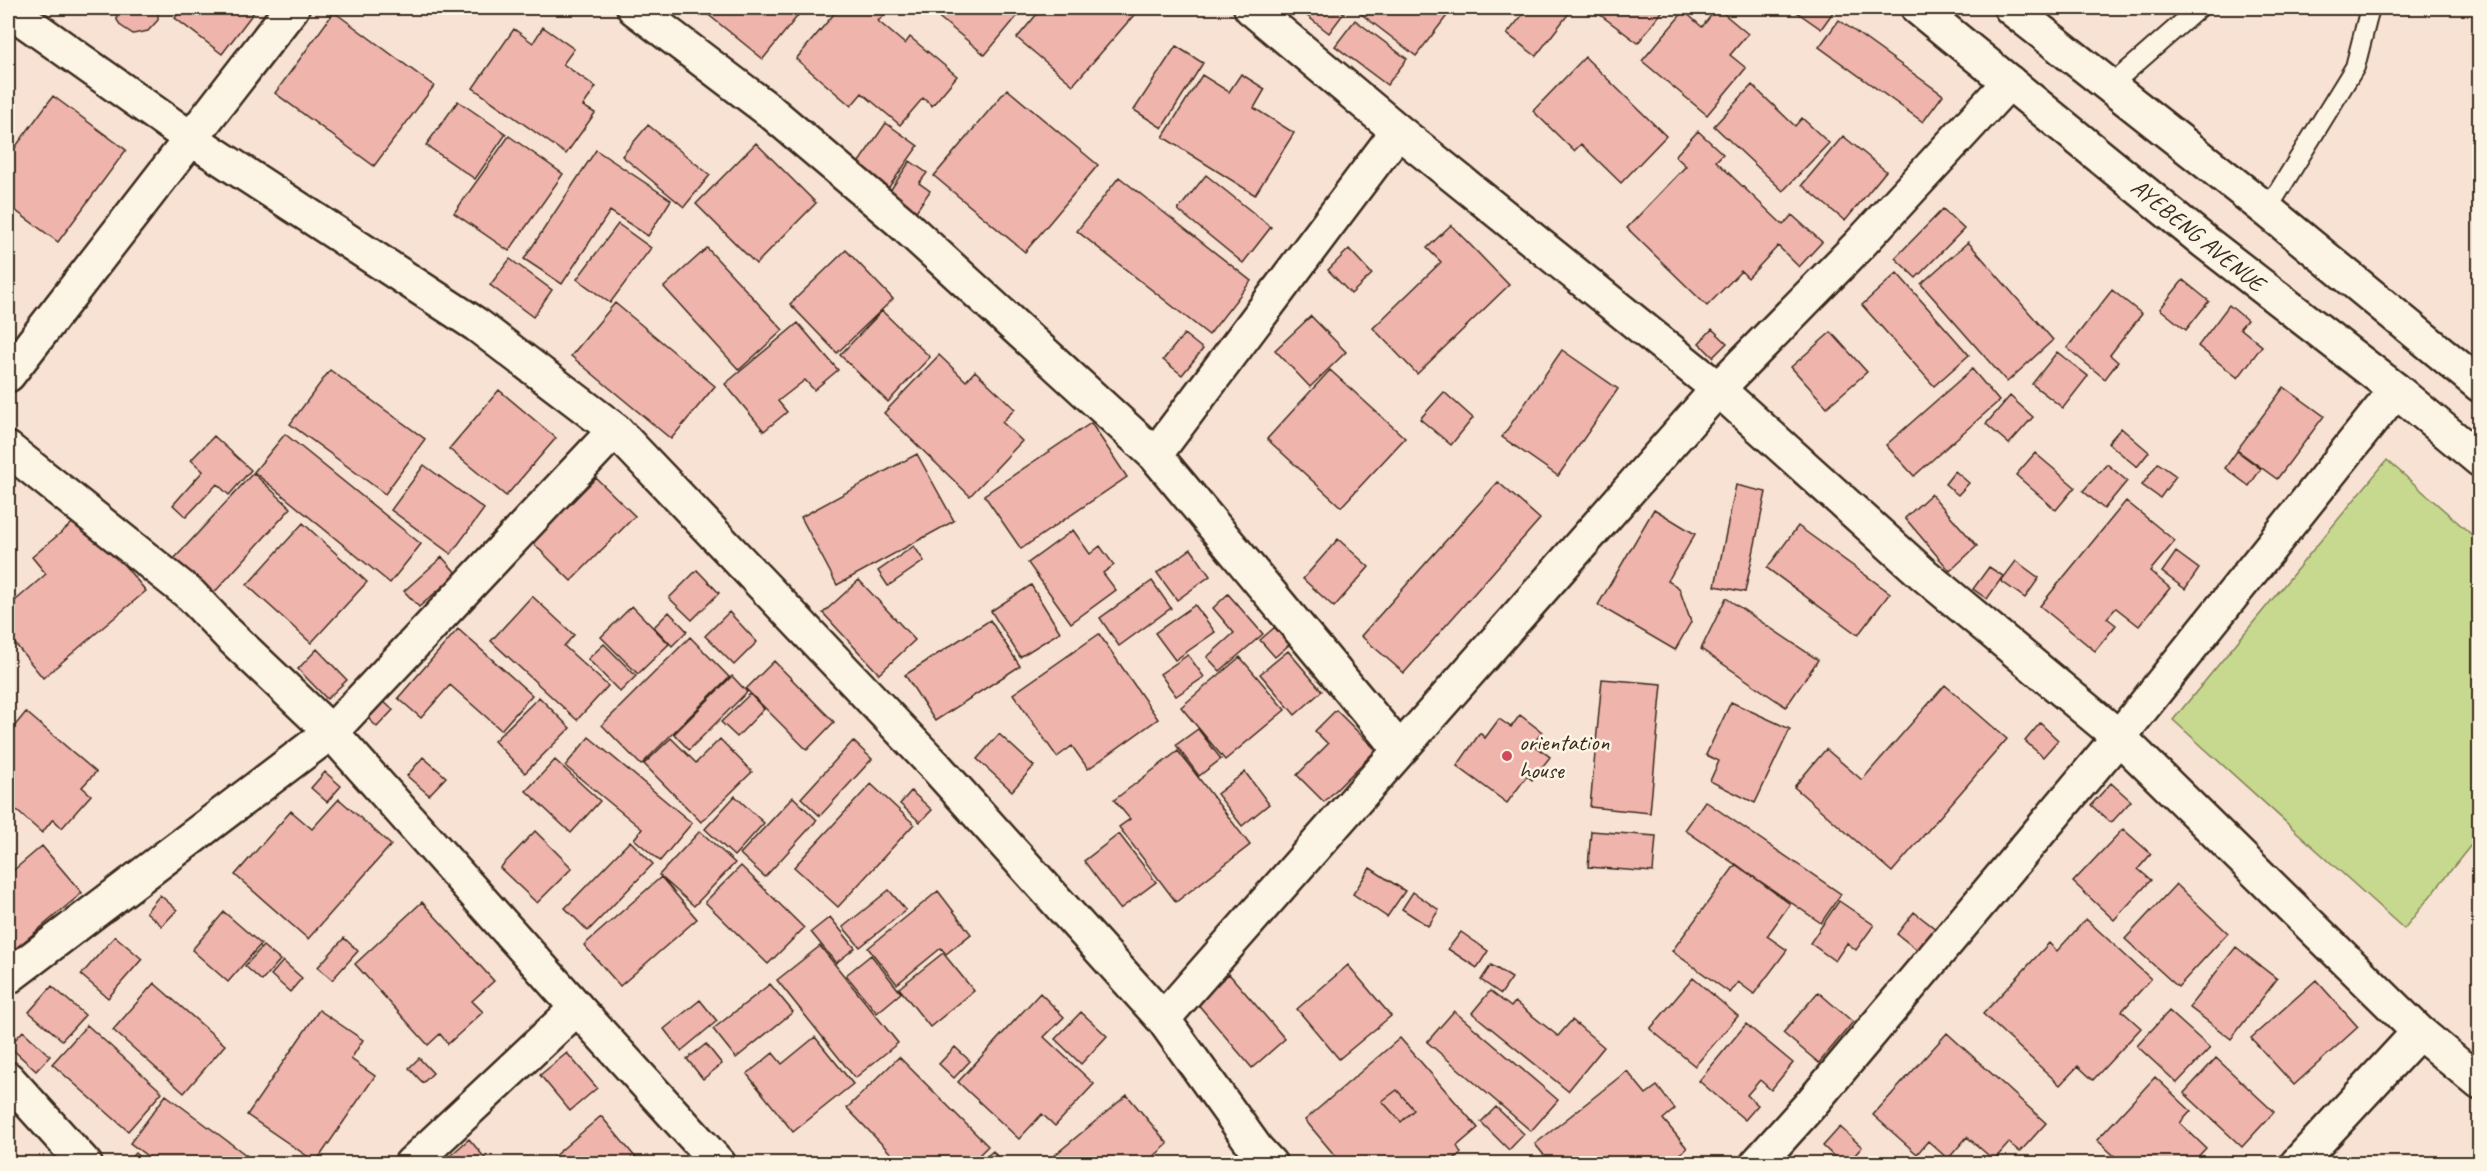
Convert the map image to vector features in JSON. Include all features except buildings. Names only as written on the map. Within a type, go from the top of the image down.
[{"type":"street","points":[[8,375],[292,8]]},
{"type":"street","points":[[634,8],[770,111],[900,220],[1155,455],[1400,750]]},
{"type":"street","points":[[1251,8],[1398,131],[1718,389],[1922,573],[2120,737],[2419,1032],[2480,1083]]},
{"type":"street","name":"AYEBENG AVENUE","points":[[1918,8],[2205,242],[2396,390],[2480,460]]},
{"type":"street","points":[[8,9],[190,138],[477,325],[615,430],[928,759],[1163,1019],[1256,1159]]},
{"type":"street","points":[[2020,10],[2110,86],[2267,210],[2480,385]]},
{"type":"street","points":[[1163,1019],[1718,389],[1859,245],[2009,82]]},
{"type":"street","points":[[1155,455],[1398,131]]},
{"type":"street","points":[[1757,1164],[1810,1105],[2120,737],[2396,390]]},
{"type":"street","points":[[8,977],[331,732],[615,430]]},
{"type":"street","points":[[8,448],[192,595],[228,634],[331,732],[719,1164]]},
{"type":"street","points":[[411,1164],[577,1008]]},
{"type":"street","points":[[2297,1164],[2419,1032]]},
{"type":"street","points":[[8,1079],[85,1164]]},
{"type":"lane","points":[[2110,86],[2199,8]]},
{"type":"lane","points":[[2267,210],[2355,67],[2370,8]]},
{"type":"green space","points":[[2387,460],[2480,542],[2479,835],[2404,929],[2173,720]]},
{"type":"place","name":"orientation house","points":[[1507,756]]}]
